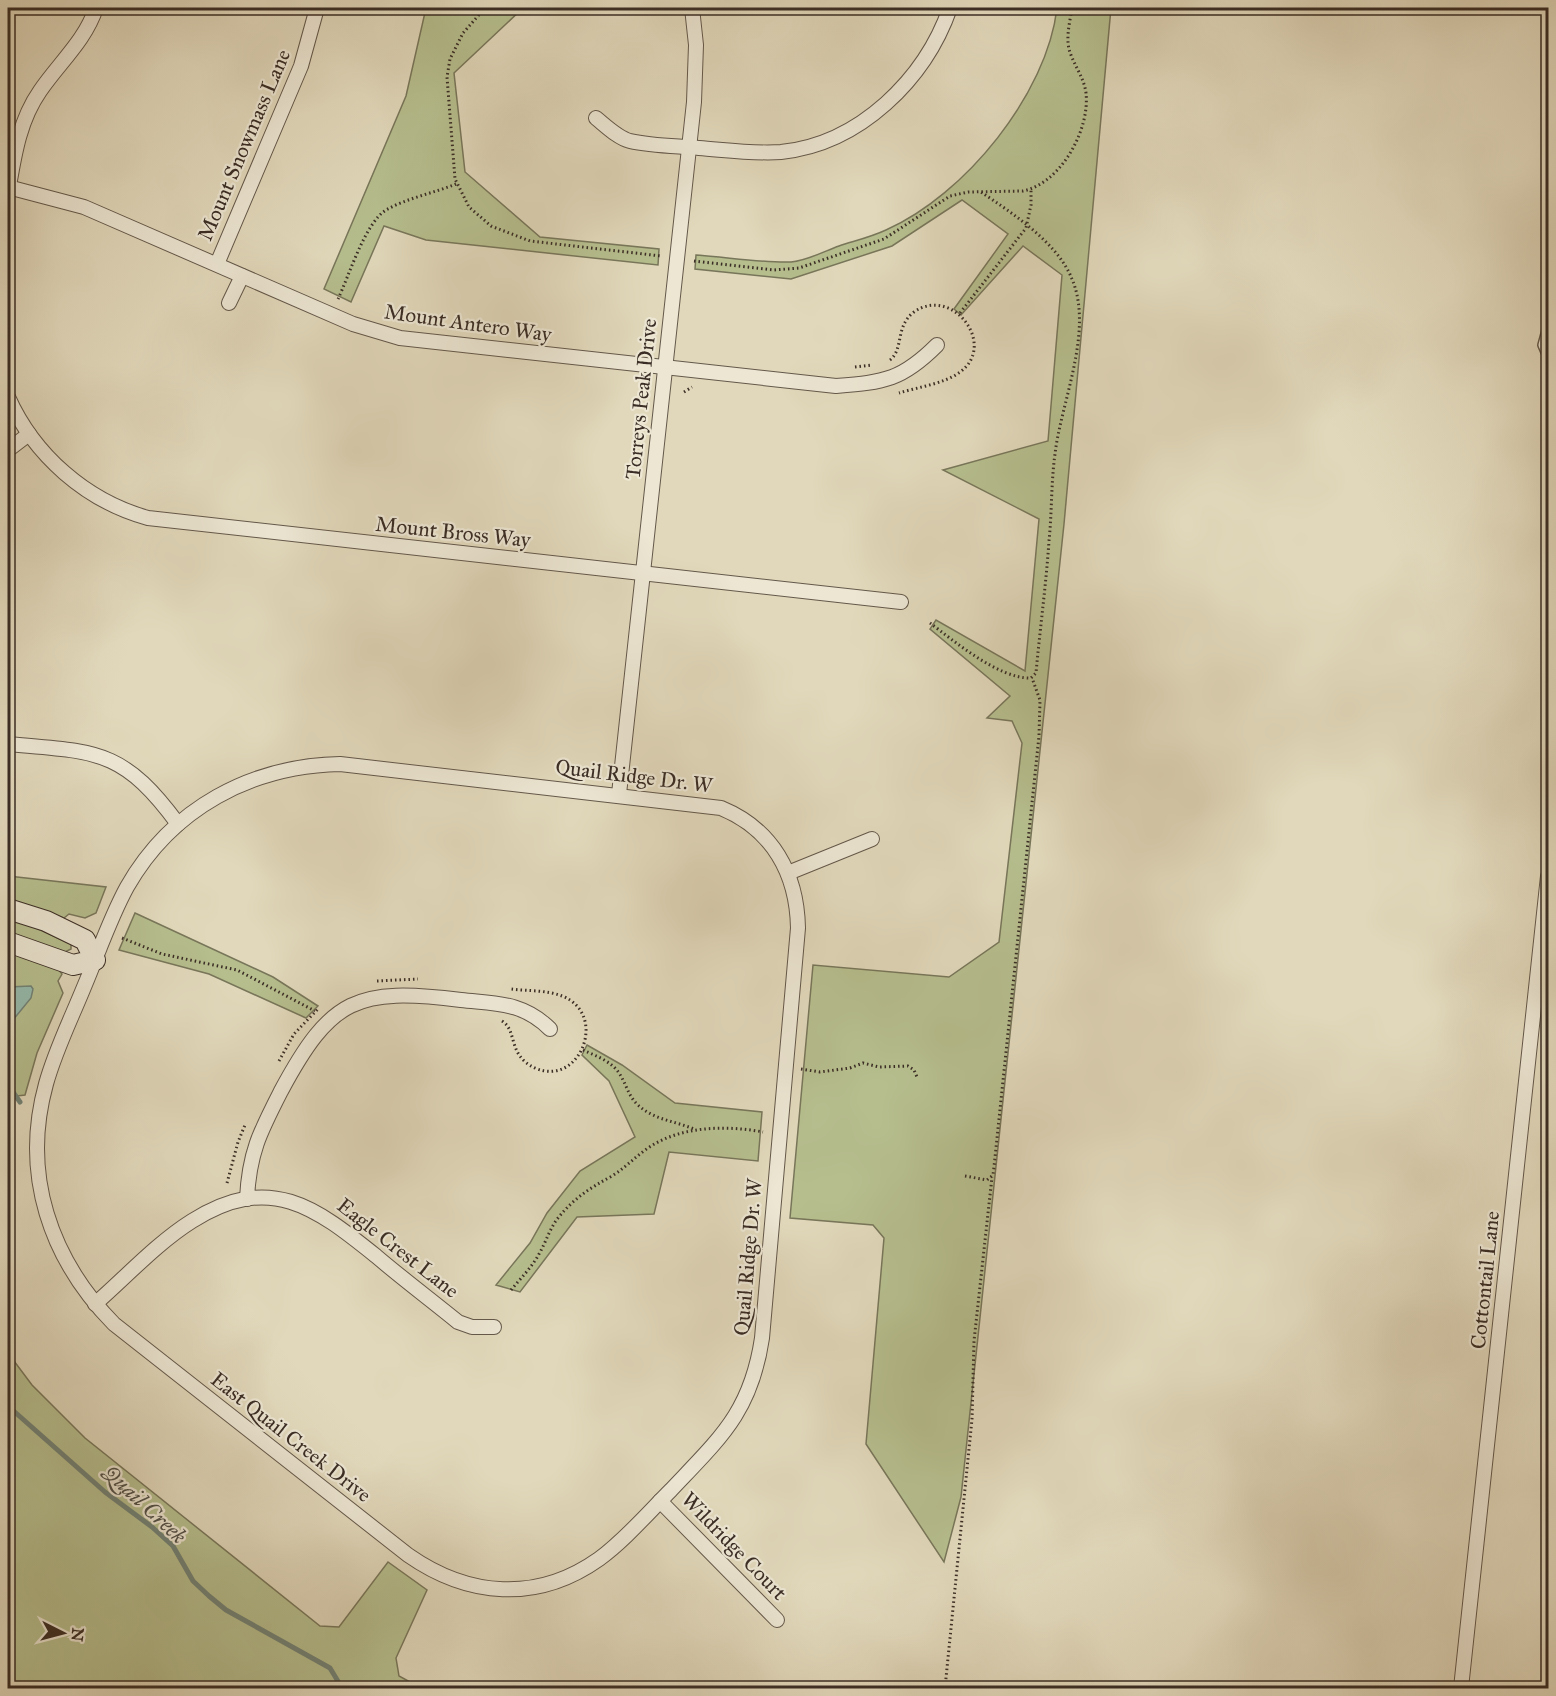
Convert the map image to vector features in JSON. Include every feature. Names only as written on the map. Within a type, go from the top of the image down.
[{"type":"street","points":[[8,190],[20,133],[30,108],[40,90],[81,39],[96,8]]},
{"type":"street","name":"Mount Snowmass Lane","points":[[217,264],[301,66],[316,8]]},
{"type":"street","name":"Torreys Peak Drive","points":[[619,794],[690,147],[697,65],[692,8]]},
{"type":"street","points":[[596,118],[630,141],[752,152],[783,151],[818,143],[856,126],[890,100],[911,78],[936,40],[950,8]]},
{"type":"street","name":"Mount Antero Way","points":[[8,190],[84,207],[353,324],[400,338],[836,386],[896,376],[915,367],[937,345]]},
{"type":"street","points":[[230,303],[242,276]]},
{"type":"street","name":"Mount Bross Way","points":[[8,397],[29,434],[79,485],[114,506],[148,518],[901,602]]},
{"type":"street","points":[[8,450],[29,434]]},
{"type":"street","points":[[8,744],[68,750],[108,759],[142,780],[178,824]]},
{"type":"street","name":"Quail Ridge Dr. W","points":[[95,960],[127,888],[156,846],[178,824],[213,798],[242,784],[284,769],[316,764],[340,764],[619,794],[712,805],[746,820],[768,839],[788,873],[796,900],[798,928],[762,1338],[752,1384]]},
{"type":"street","points":[[788,873],[872,839]]},
{"type":"street","name":"Cottontail Lane","points":[[1461,1689],[1548,876]]},
{"type":"street","points":[[8,909],[46,921],[86,940],[95,960],[73,965],[8,942]]},
{"type":"street","name":"East Quail Creek Drive","points":[[95,960],[51,1069],[42,1101],[37,1140],[40,1185],[50,1222],[67,1265],[95,1304],[130,1338],[399,1548],[448,1579],[476,1587],[501,1589],[534,1587],[557,1581],[606,1554],[660,1501],[724,1434],[752,1384]]},
{"type":"street","points":[[247,1199],[250,1157],[274,1106],[312,1037],[346,1009],[360,1002],[387,995],[418,994],[519,1007],[539,1018],[550,1029]]},
{"type":"street","name":"Eagle Crest Lane","points":[[95,1304],[190,1222],[227,1204],[247,1199],[282,1199],[317,1212],[336,1224],[458,1322],[472,1327],[494,1327]]},
{"type":"street","name":"Wildridge Court","points":[[660,1501],[777,1620]]},
{"type":"lane","points":[[1548,323],[1542,345],[1548,359]]},
{"type":"path","points":[[485,8],[462,33],[448,70],[452,153],[456,184],[474,213],[491,226],[510,235],[554,246],[661,256]]},
{"type":"path","points":[[694,261],[774,270],[809,266],[892,235],[950,196],[981,192],[1011,193],[1031,189],[1058,171],[1067,159],[1086,107],[1084,83],[1072,57],[1068,40],[1072,8]]},
{"type":"path","points":[[338,299],[366,236],[378,216],[394,207],[456,184]]},
{"type":"path","points":[[960,313],[1027,225],[1031,189]]},
{"type":"path","points":[[981,192],[1027,225],[1070,273],[1078,303],[1079,316],[1069,390],[1055,451],[1036,673],[1032,678]]},
{"type":"path","points":[[883,363],[894,357],[903,324],[915,312],[933,306],[960,313],[973,334],[973,353],[969,364],[951,377],[891,394]]},
{"type":"path","points":[[847,368],[877,364]]},
{"type":"path","points":[[684,392],[691,387],[702,388]]},
{"type":"path","points":[[930,623],[971,653],[1010,674],[1032,678]]},
{"type":"path","points":[[945,1689],[972,1419],[974,1341],[1039,736],[1040,700],[1032,678]]},
{"type":"path","points":[[122,938],[162,954],[237,970],[315,1011]]},
{"type":"path","points":[[369,982],[400,978],[425,980]]},
{"type":"path","points":[[490,1020],[507,1024],[519,1056],[539,1070],[568,1066],[583,1050],[587,1040],[586,1021],[578,1006],[555,994],[508,989]]},
{"type":"path","points":[[276,1066],[294,1034],[321,1006]]},
{"type":"path","points":[[583,1050],[611,1064],[619,1073],[631,1097],[644,1110],[657,1118],[696,1130]]},
{"type":"path","points":[[801,1069],[820,1072],[850,1068],[863,1063],[879,1067],[900,1065],[914,1070],[917,1077]]},
{"type":"path","points":[[227,1183],[238,1142],[246,1124]]},
{"type":"path","points":[[511,1290],[534,1263],[555,1221],[579,1195],[611,1176],[657,1143],[696,1130],[732,1127],[763,1132]]},
{"type":"path","points":[[965,1176],[987,1180],[993,1175]]},
{"type":"shaded area","points":[[426,8],[523,8],[454,73],[465,172],[540,237],[659,249],[658,265],[426,240],[384,226],[351,302],[324,289],[406,96]]},
{"type":"shaded area","points":[[1057,8],[1111,8],[1064,524],[961,1497],[944,1562],[866,1444],[884,1238],[873,1225],[790,1218],[813,965],[949,977],[999,942],[1022,743],[1012,721],[987,718],[1010,696],[930,629],[936,620],[1025,671],[1039,519],[943,470],[1048,441],[1062,275],[1023,246],[961,315],[954,309],[1008,234],[962,200],[892,246],[791,279],[695,269],[696,255],[767,262],[797,261],[880,232],[916,214],[945,193],[972,167],[1019,107],[1037,74],[1050,41]]},
{"type":"shaded area","points":[[8,876],[106,887],[96,913],[85,918],[69,914],[64,918],[8,900]]},
{"type":"shaded area","points":[[135,913],[273,977],[318,1006],[306,1018],[209,974],[119,950]]},
{"type":"shaded area","points":[[8,919],[25,923],[71,944],[71,949],[65,952],[8,933]]},
{"type":"shaded area","points":[[8,951],[58,969],[62,974],[58,981],[63,993],[37,1053],[25,1095],[8,1097]]},
{"type":"shaded area","points":[[31,986],[33,989],[31,998],[8,1026],[8,987]]},
{"type":"shaded area","points":[[587,1045],[622,1065],[675,1103],[762,1112],[758,1161],[669,1152],[654,1214],[577,1217],[520,1292],[496,1285],[530,1243],[547,1213],[580,1171],[635,1137],[609,1081],[582,1055]]},
{"type":"shaded area","points":[[8,1353],[32,1385],[85,1438],[320,1626],[339,1627],[388,1562],[427,1590],[396,1658],[399,1676],[421,1688],[8,1688]]},
{"type":"waterway","points":[[8,1085],[20,1102]]},
{"type":"waterway","name":"Quail Creek","points":[[8,1406],[105,1492],[152,1527],[173,1546],[193,1581],[209,1596],[226,1610],[330,1668],[342,1688]]}]
